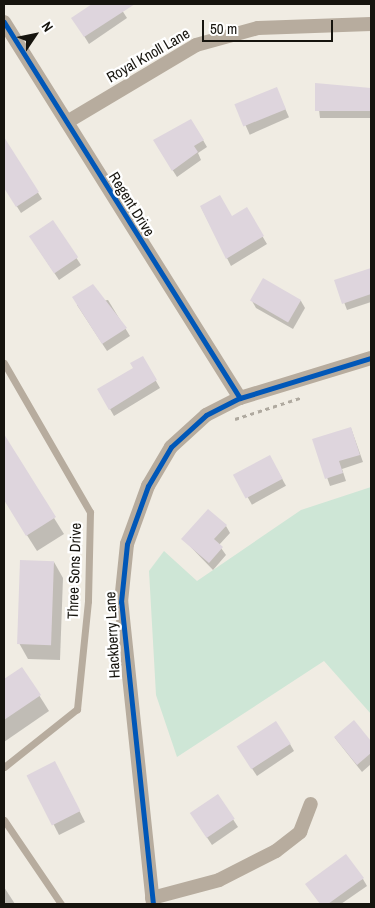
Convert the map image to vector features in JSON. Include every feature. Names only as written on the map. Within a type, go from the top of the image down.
[{"type":"street","name":"Regent Drive","points":[[4,22],[240,398]]},
{"type":"street","name":"Royal Knoll Lane","points":[[67,122],[172,56],[220,37],[267,27],[371,24]]},
{"type":"street","name":"Hackberry Lane","points":[[311,804],[300,832],[276,851],[220,880],[152,901],[122,637],[127,544],[148,486],[171,447],[206,415],[240,398],[371,358]]},
{"type":"lane","name":"Three Sons Drive","points":[[4,363],[90,512],[88,601],[77,709],[4,767]]},
{"type":"lane","points":[[4,820],[61,904]]},
{"type":"path","points":[[230,421],[307,396]]},
{"type":"green space","points":[[371,487],[371,714],[324,661],[177,757],[156,695],[149,571],[164,551],[197,581],[301,510]]},
{"type":"building","points":[[92,4],[135,4],[84,37],[71,18]]},
{"type":"building","points":[[315,83],[371,88],[371,111],[315,111]]},
{"type":"building","points":[[277,87],[286,109],[243,126],[234,104]]},
{"type":"building","points":[[191,119],[204,140],[194,146],[198,152],[172,171],[153,140]]},
{"type":"building","points":[[4,137],[39,192],[16,207],[4,188]]},
{"type":"building","points":[[220,195],[232,216],[247,207],[264,236],[226,259],[200,206]]},
{"type":"building","points":[[53,220],[78,257],[54,274],[29,236]]},
{"type":"building","points":[[371,268],[371,294],[342,304],[334,280]]},
{"type":"building","points":[[263,278],[301,300],[288,323],[250,301]]},
{"type":"building","points":[[93,284],[127,328],[102,344],[72,297]]},
{"type":"building","points":[[143,356],[157,380],[109,410],[97,389],[133,368],[130,363]]},
{"type":"building","points":[[351,427],[360,455],[339,461],[343,473],[325,479],[312,439]]},
{"type":"building","points":[[4,434],[56,517],[26,536],[4,500]]},
{"type":"building","points":[[270,455],[283,479],[246,499],[233,475]]},
{"type":"building","points":[[208,509],[227,525],[214,539],[223,547],[209,563],[181,539]]},
{"type":"building","points":[[20,560],[54,561],[51,645],[17,644]]},
{"type":"building","points":[[22,667],[41,695],[4,720],[4,679]]},
{"type":"building","points":[[354,720],[371,741],[371,753],[357,765],[334,737]]},
{"type":"building","points":[[276,721],[291,744],[251,769],[237,747]]},
{"type":"building","points":[[55,761],[80,811],[52,825],[26,776]]},
{"type":"building","points":[[218,794],[235,819],[207,838],[190,813]]},
{"type":"building","points":[[346,854],[364,878],[328,904],[320,904],[305,884]]},
{"type":"cycle path","points":[[4,22],[240,398]]},
{"type":"cycle path","points":[[153,904],[121,602],[127,544],[148,486],[171,447],[206,415],[240,398],[371,358]]}]
